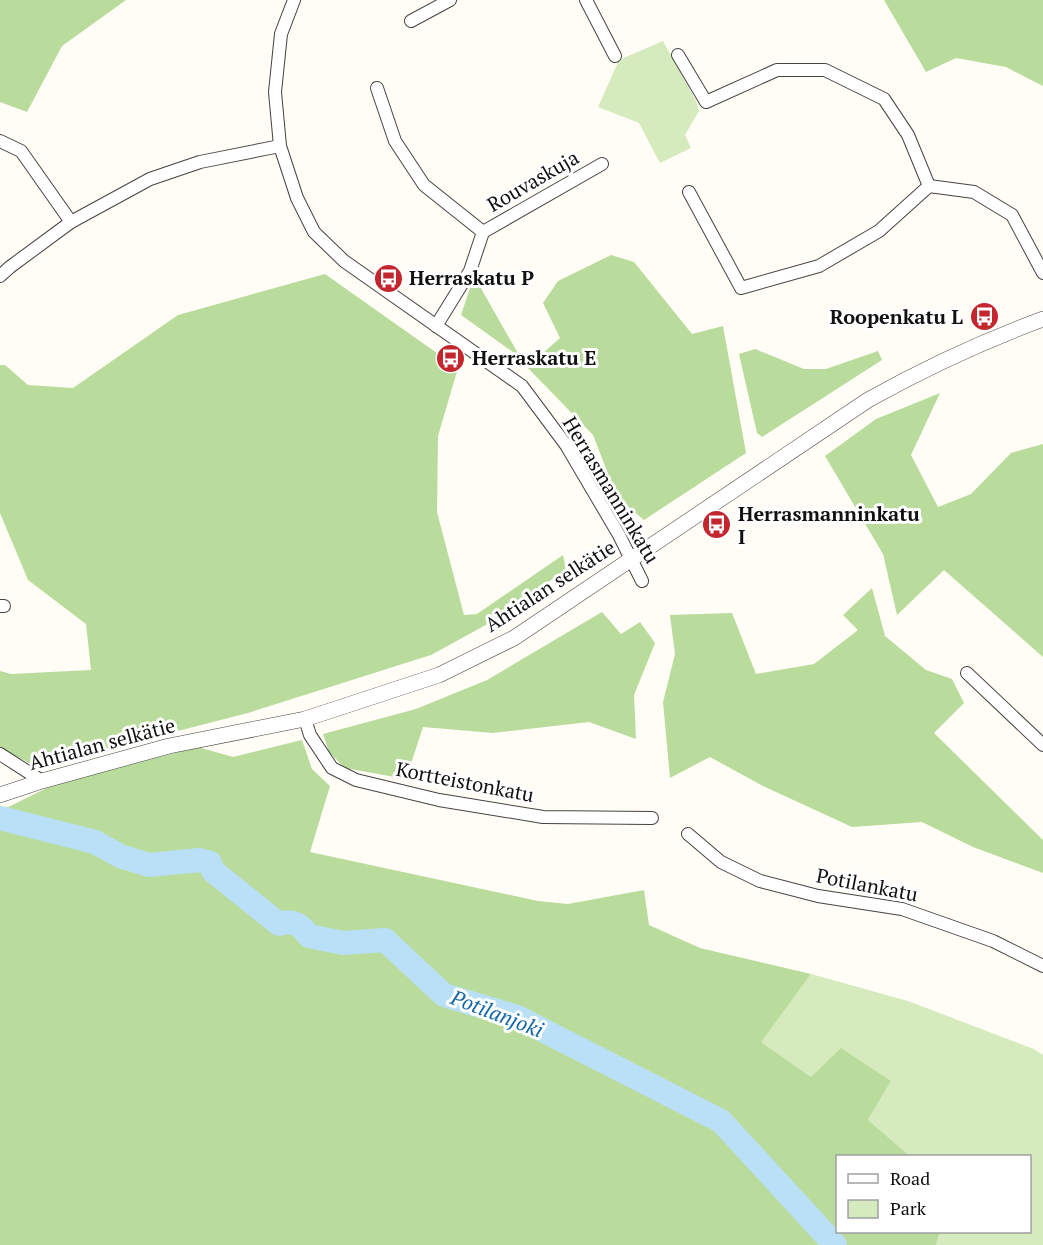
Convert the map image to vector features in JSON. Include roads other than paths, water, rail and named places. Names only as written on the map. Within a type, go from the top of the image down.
[{"type":"street","name":"Herrasmanninkatu","points":[[294,0],[281,34],[275,92],[280,146],[297,198],[314,232],[344,261],[522,386],[566,445],[620,534],[642,581]]},
{"type":"street","points":[[411,21],[450,0]]},
{"type":"street","points":[[586,0],[615,56]]},
{"type":"street","points":[[678,55],[706,102],[777,70],[825,70],[884,99],[908,135],[929,186]]},
{"type":"street","points":[[377,88],[395,141],[424,184],[483,232],[470,271],[436,326]]},
{"type":"street","points":[[0,141],[21,151],[71,222]]},
{"type":"street","points":[[0,276],[71,222],[150,179],[200,162],[280,146]]},
{"type":"street","name":"Rouvaskuja","points":[[483,232],[602,164]]},
{"type":"street","points":[[689,192],[741,288],[819,266],[879,231],[929,186],[974,192],[1012,216],[1043,273]]},
{"type":"street","name":"Ahtialan selkätie","points":[[0,795],[169,746],[305,718],[439,675],[514,638],[815,434],[877,395],[922,369],[980,343],[1043,319]]},
{"type":"street","points":[[967,674],[1043,745]]},
{"type":"street","name":"Kortteistonkatu","points":[[305,718],[310,735],[332,768],[356,780],[439,800],[543,818],[652,818]]},
{"type":"street","points":[[0,754],[42,781]]},
{"type":"street","name":"Potilankatu","points":[[688,834],[722,862],[760,881],[818,896],[902,909],[993,941],[1043,966]]},
{"type":"waterway","name":"Potilanjoki","points":[[0,818],[95,842],[120,856],[149,865],[200,860],[210,863],[213,871],[279,924],[293,923],[303,928],[309,936],[343,943],[385,940],[444,995],[517,1017],[721,1121],[835,1245]]},
{"type":"place","name":"Herraskatu P","points":[[388,278]]},
{"type":"place","name":"Roopenkatu L","points":[[984,317]]},
{"type":"place","name":"Herraskatu E","points":[[451,358]]},
{"type":"place","name":"Herrasmanninkatu I","points":[[717,525]]}]
